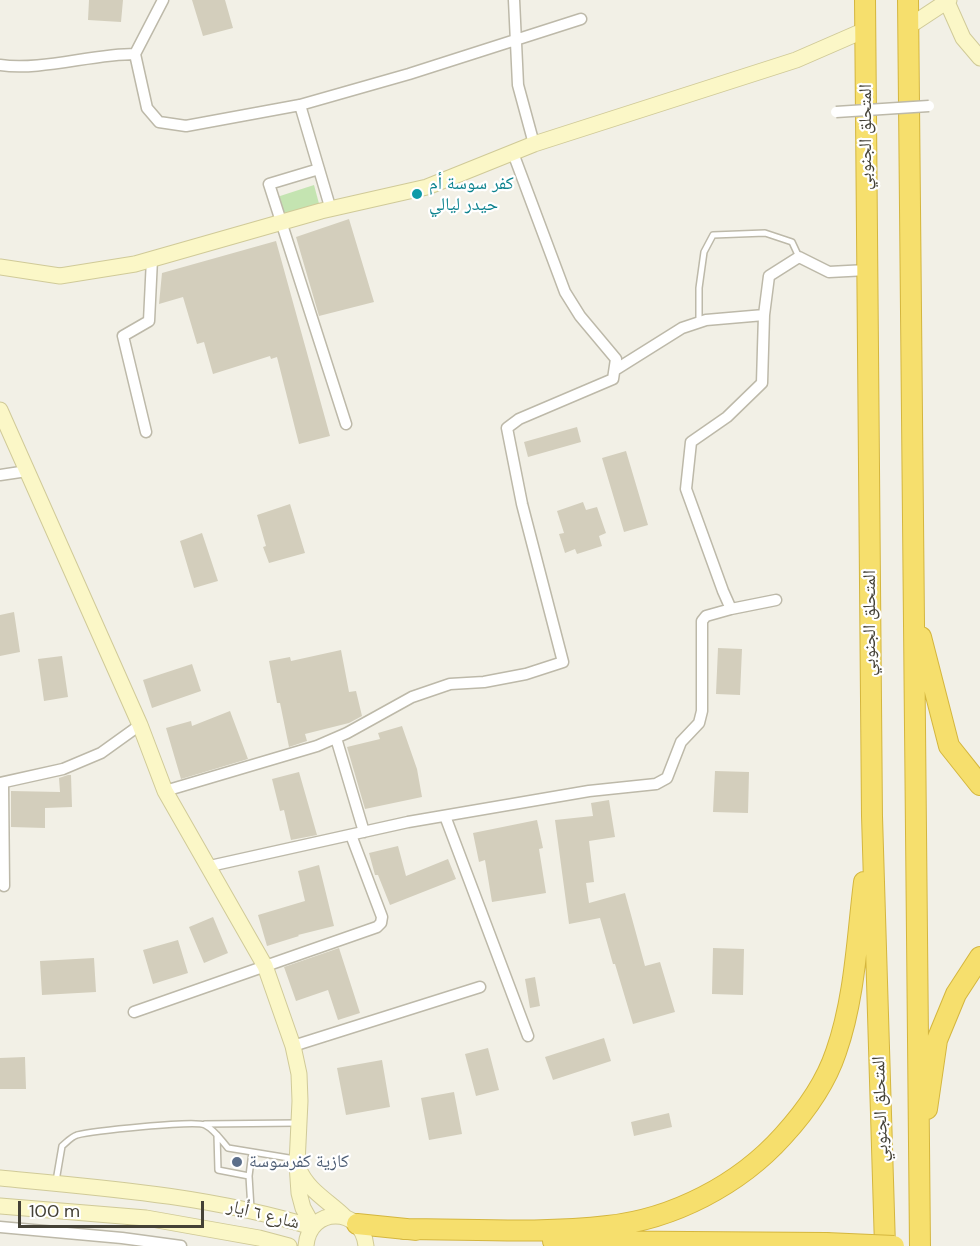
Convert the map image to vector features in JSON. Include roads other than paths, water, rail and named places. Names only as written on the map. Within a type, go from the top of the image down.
[{"type":"highway","name":"المتحلق الجنوبي","points":[[864,0],[872,816],[885,1246]]},
{"type":"highway","name":"المتحلق الجنوبي","points":[[908,0],[920,1246]]},
{"type":"highway","points":[[912,601],[949,746],[980,784]]},
{"type":"highway","points":[[404,1229],[568,1230],[610,1226],[650,1217],[683,1206],[716,1190],[772,1148],[797,1121],[818,1089],[836,1054],[848,1012],[872,816]]},
{"type":"highway","points":[[918,1168],[937,1040],[956,994],[980,957]]},
{"type":"highway","points":[[351,1221],[404,1229],[571,1242],[826,1243],[894,1246]]},
{"type":"street","points":[[163,0],[135,54],[147,108],[159,122],[186,126],[300,105],[409,74],[581,19]]},
{"type":"street","points":[[514,0],[518,86],[534,144]]},
{"type":"street","points":[[908,27],[948,1],[963,38],[980,58]]},
{"type":"street","points":[[0,267],[60,276],[135,264],[280,222],[428,187],[534,144],[796,60],[865,30]]},
{"type":"street","points":[[0,65],[16,68],[112,54],[135,54]]},
{"type":"street","points":[[300,105],[331,210]]},
{"type":"street","points":[[836,112],[930,106]]},
{"type":"street","points":[[165,791],[267,763],[336,738],[412,697],[464,682],[484,682],[526,674],[563,662],[522,504],[507,428],[519,419],[613,379],[616,359],[580,316],[565,292],[513,153]]},
{"type":"street","points":[[319,169],[269,184],[346,424]]},
{"type":"street","points":[[731,609],[686,489],[691,442],[727,417],[762,383],[764,315],[769,276],[799,257],[829,272],[867,270]]},
{"type":"street","points":[[146,432],[123,336],[148,321],[152,259]]},
{"type":"street","points":[[615,370],[682,328],[699,322],[764,315]]},
{"type":"street","points":[[0,410],[140,725],[165,791],[210,866],[265,966],[293,1046],[299,1074],[297,1162],[299,1193],[312,1227]]},
{"type":"street","points":[[0,476],[27,471]]},
{"type":"street","points":[[210,866],[445,816],[590,791],[656,784],[666,778],[681,742],[699,723],[702,711],[702,621],[706,616],[776,600]]},
{"type":"street","points":[[4,886],[1,783],[63,770],[101,753],[140,725]]},
{"type":"street","points":[[336,738],[364,832]]},
{"type":"street","points":[[445,816],[528,1036]]},
{"type":"street","points":[[134,1012],[377,927],[381,923],[382,916],[351,835]]},
{"type":"street","points":[[293,1046],[480,987]]},
{"type":"street","points":[[297,1162],[302,1177],[311,1188],[362,1231],[366,1246]]},
{"type":"street","name":"شارع ٦ أيار","points":[[0,1178],[150,1192],[252,1211],[312,1227]]},
{"type":"street","name":"شارع ٦ أيار","points":[[0,1206],[146,1218],[259,1238],[289,1246]]},
{"type":"street","points":[[306,1246],[312,1227],[328,1216],[351,1221]]},
{"type":"street","points":[[0,1227],[181,1246]]},
{"type":"lane","points":[[699,322],[699,288],[704,252],[713,235],[765,233],[792,242],[799,257]]},
{"type":"lane","points":[[56,1183],[62,1146],[74,1136],[100,1131],[185,1124],[299,1123]]},
{"type":"lane","points":[[204,1124],[228,1148],[297,1162]]},
{"type":"lane","points":[[217,1135],[218,1170],[249,1176]]},
{"type":"lane","points":[[252,1152],[249,1176],[252,1211]]},
{"type":"place","name":"كفر سوسة أم حيدر ليالي","points":[[417,194]]},
{"type":"place","name":"كازية كفرسوسة","points":[[237,1162]]}]
